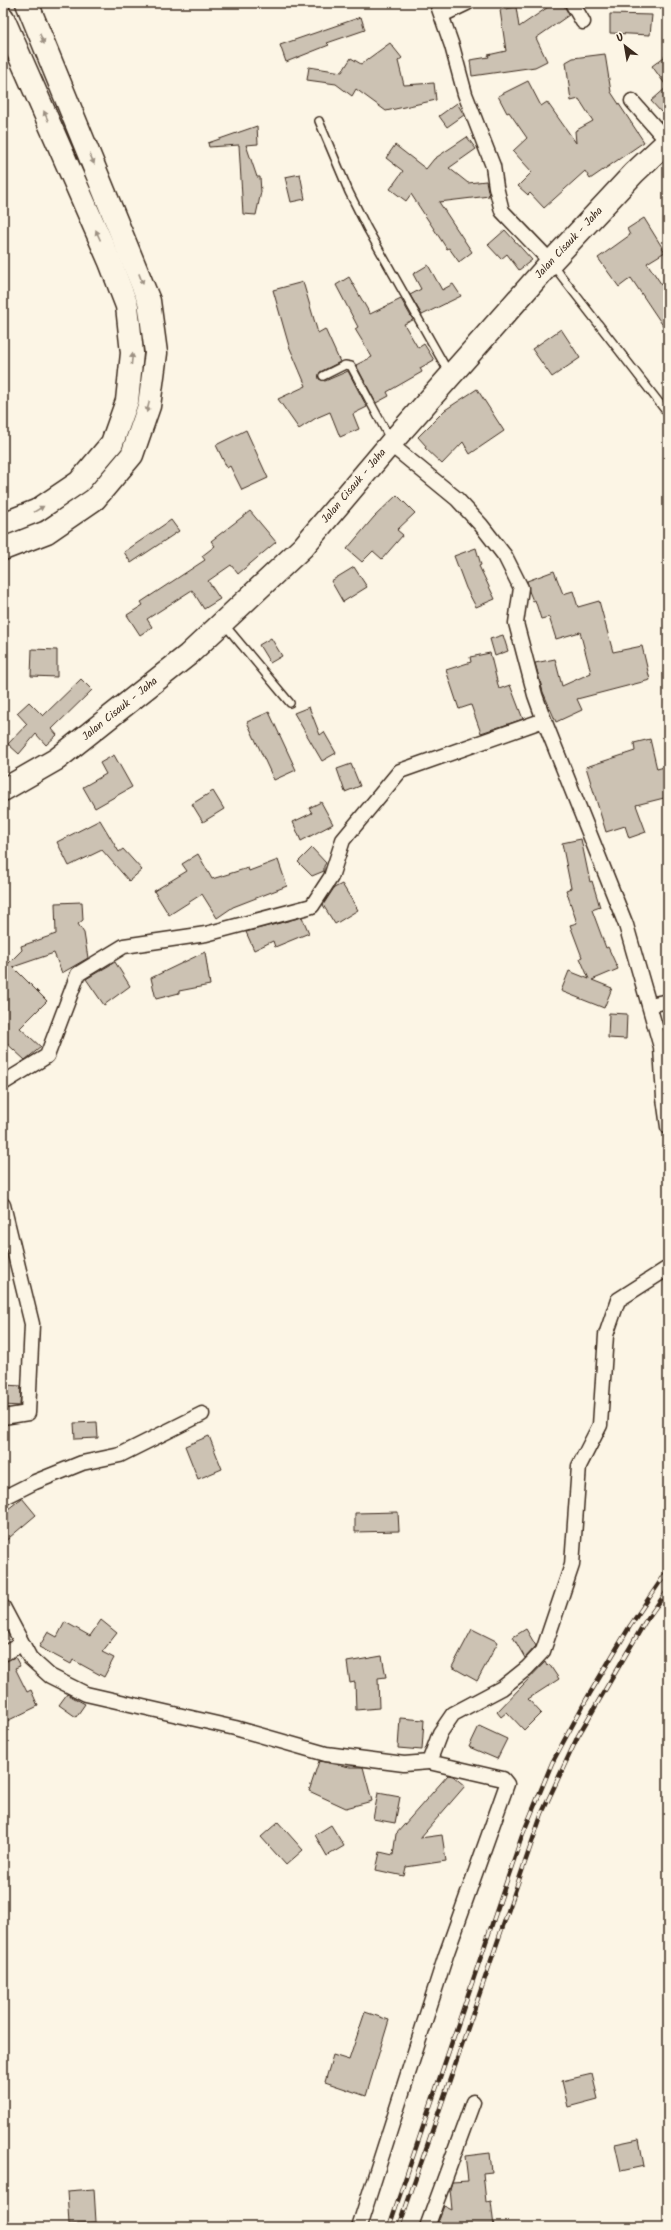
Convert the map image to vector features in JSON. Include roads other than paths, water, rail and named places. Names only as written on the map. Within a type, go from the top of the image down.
[{"type":"main road","points":[[3,549],[47,532],[95,499],[132,455],[149,406],[156,353],[149,301],[27,3]]},
{"type":"main road","points":[[3,18],[110,262],[127,306],[132,353],[127,401],[112,443],[79,482],[36,511],[3,524]]},
{"type":"main road","name":"Jalan Cisauk - Jaha","points":[[3,790],[57,759],[188,655],[224,624],[303,547],[390,443],[551,262],[634,173],[668,141]]},
{"type":"street","points":[[467,3],[439,9],[465,94],[493,166],[502,211],[551,262]]},
{"type":"street","points":[[572,3],[583,22]]},
{"type":"street","points":[[632,101],[668,141]]},
{"type":"street","points":[[390,443],[457,499],[481,525],[505,556],[521,588],[516,623],[544,720],[620,907],[650,1005],[661,1047],[664,1098],[668,1127]]},
{"type":"street","points":[[3,1083],[47,1056],[78,974],[124,946],[206,934],[312,906],[331,877],[343,840],[400,771],[544,720]]},
{"type":"street","points":[[650,1005],[668,1001]]},
{"type":"street","points":[[3,1205],[32,1324],[28,1413],[3,1417]]},
{"type":"street","points":[[430,1762],[440,1733],[453,1714],[502,1688],[527,1668],[543,1651],[572,1565],[579,1466],[600,1425],[606,1335],[618,1300],[668,1268]]},
{"type":"street","points":[[3,1498],[35,1482],[82,1463],[120,1455],[202,1414]]},
{"type":"street","points":[[3,1607],[30,1658],[50,1676],[86,1694],[236,1728],[326,1754],[404,1764],[430,1762],[494,1776],[503,1779],[507,1784],[446,1955],[358,2227]]},
{"type":"street","points":[[3,1654],[22,1644]]},
{"type":"street","points":[[427,2227],[473,2102]]},
{"type":"lane","points":[[319,121],[349,192],[367,228],[450,375]]},
{"type":"lane","points":[[551,262],[668,414]]},
{"type":"lane","points":[[323,376],[345,365],[351,366],[390,443]]},
{"type":"lane","points":[[224,624],[290,703]]},
{"type":"railway","points":[[389,2227],[522,1836],[552,1763],[586,1700],[630,1626],[668,1570]]},
{"type":"railway","points":[[399,2227],[542,1813],[578,1736],[645,1622],[668,1590]]}]
